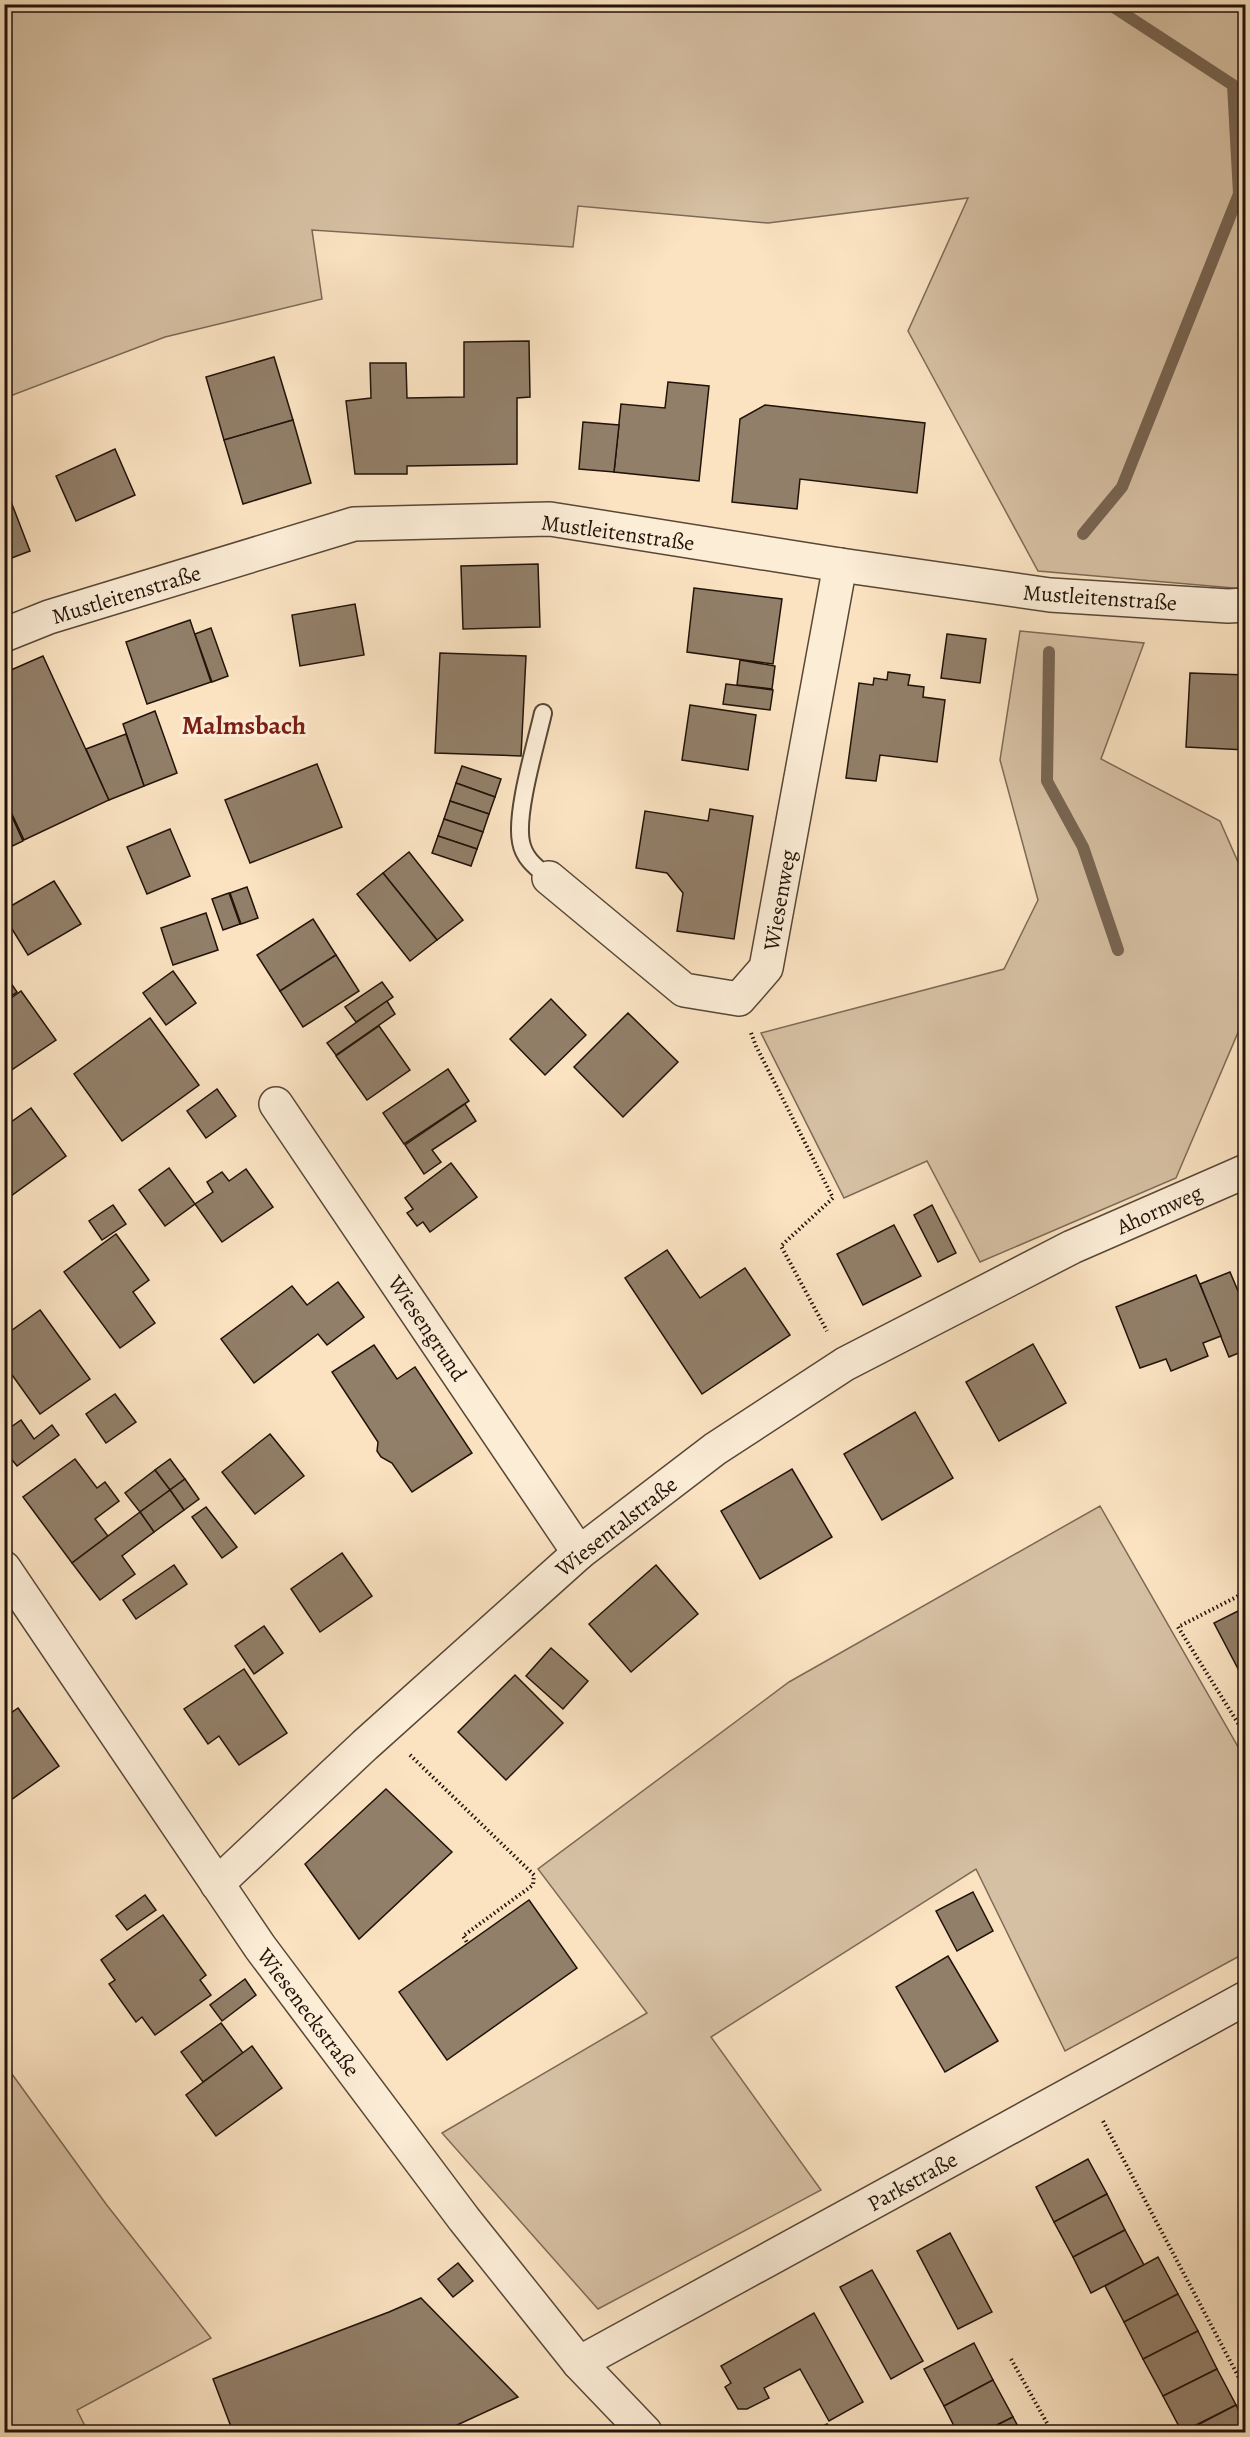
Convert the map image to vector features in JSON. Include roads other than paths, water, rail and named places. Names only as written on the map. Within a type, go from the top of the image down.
[{"type":"street","name":"Mustleitenstraße","points":[[4,635],[49,617],[354,524],[550,519],[840,565],[1050,595],[1228,606],[1245,605]]},
{"type":"street","name":"Wiesenweg","points":[[549,878],[684,990],[740,999],[766,968],[840,565]]},
{"type":"street","name":"Wiesengrund","points":[[276,1104],[579,1553]]},
{"type":"street","name":"Ahornweg","points":[[1072,1247],[1245,1171]]},
{"type":"street","name":"Wiesentalstraße","points":[[217,1884],[579,1553],[715,1449],[845,1364],[1072,1247]]},
{"type":"street","name":"Wieseneckstraße","points":[[4,1568],[260,1947],[464,2219],[579,2363],[645,2433]]},
{"type":"street","name":"Parkstraße","points":[[579,2363],[1245,1998]]},
{"type":"lane","points":[[543,713],[527,778],[521,842],[530,863],[549,878]]},
{"type":"waterway","points":[[1083,534],[1122,487],[1239,194],[1233,85],[1109,4]]},
{"type":"waterway","points":[[1049,652],[1047,781],[1083,847],[1118,950]]},
{"type":"district","name":"Malmsbach","points":[[244,725]]}]
